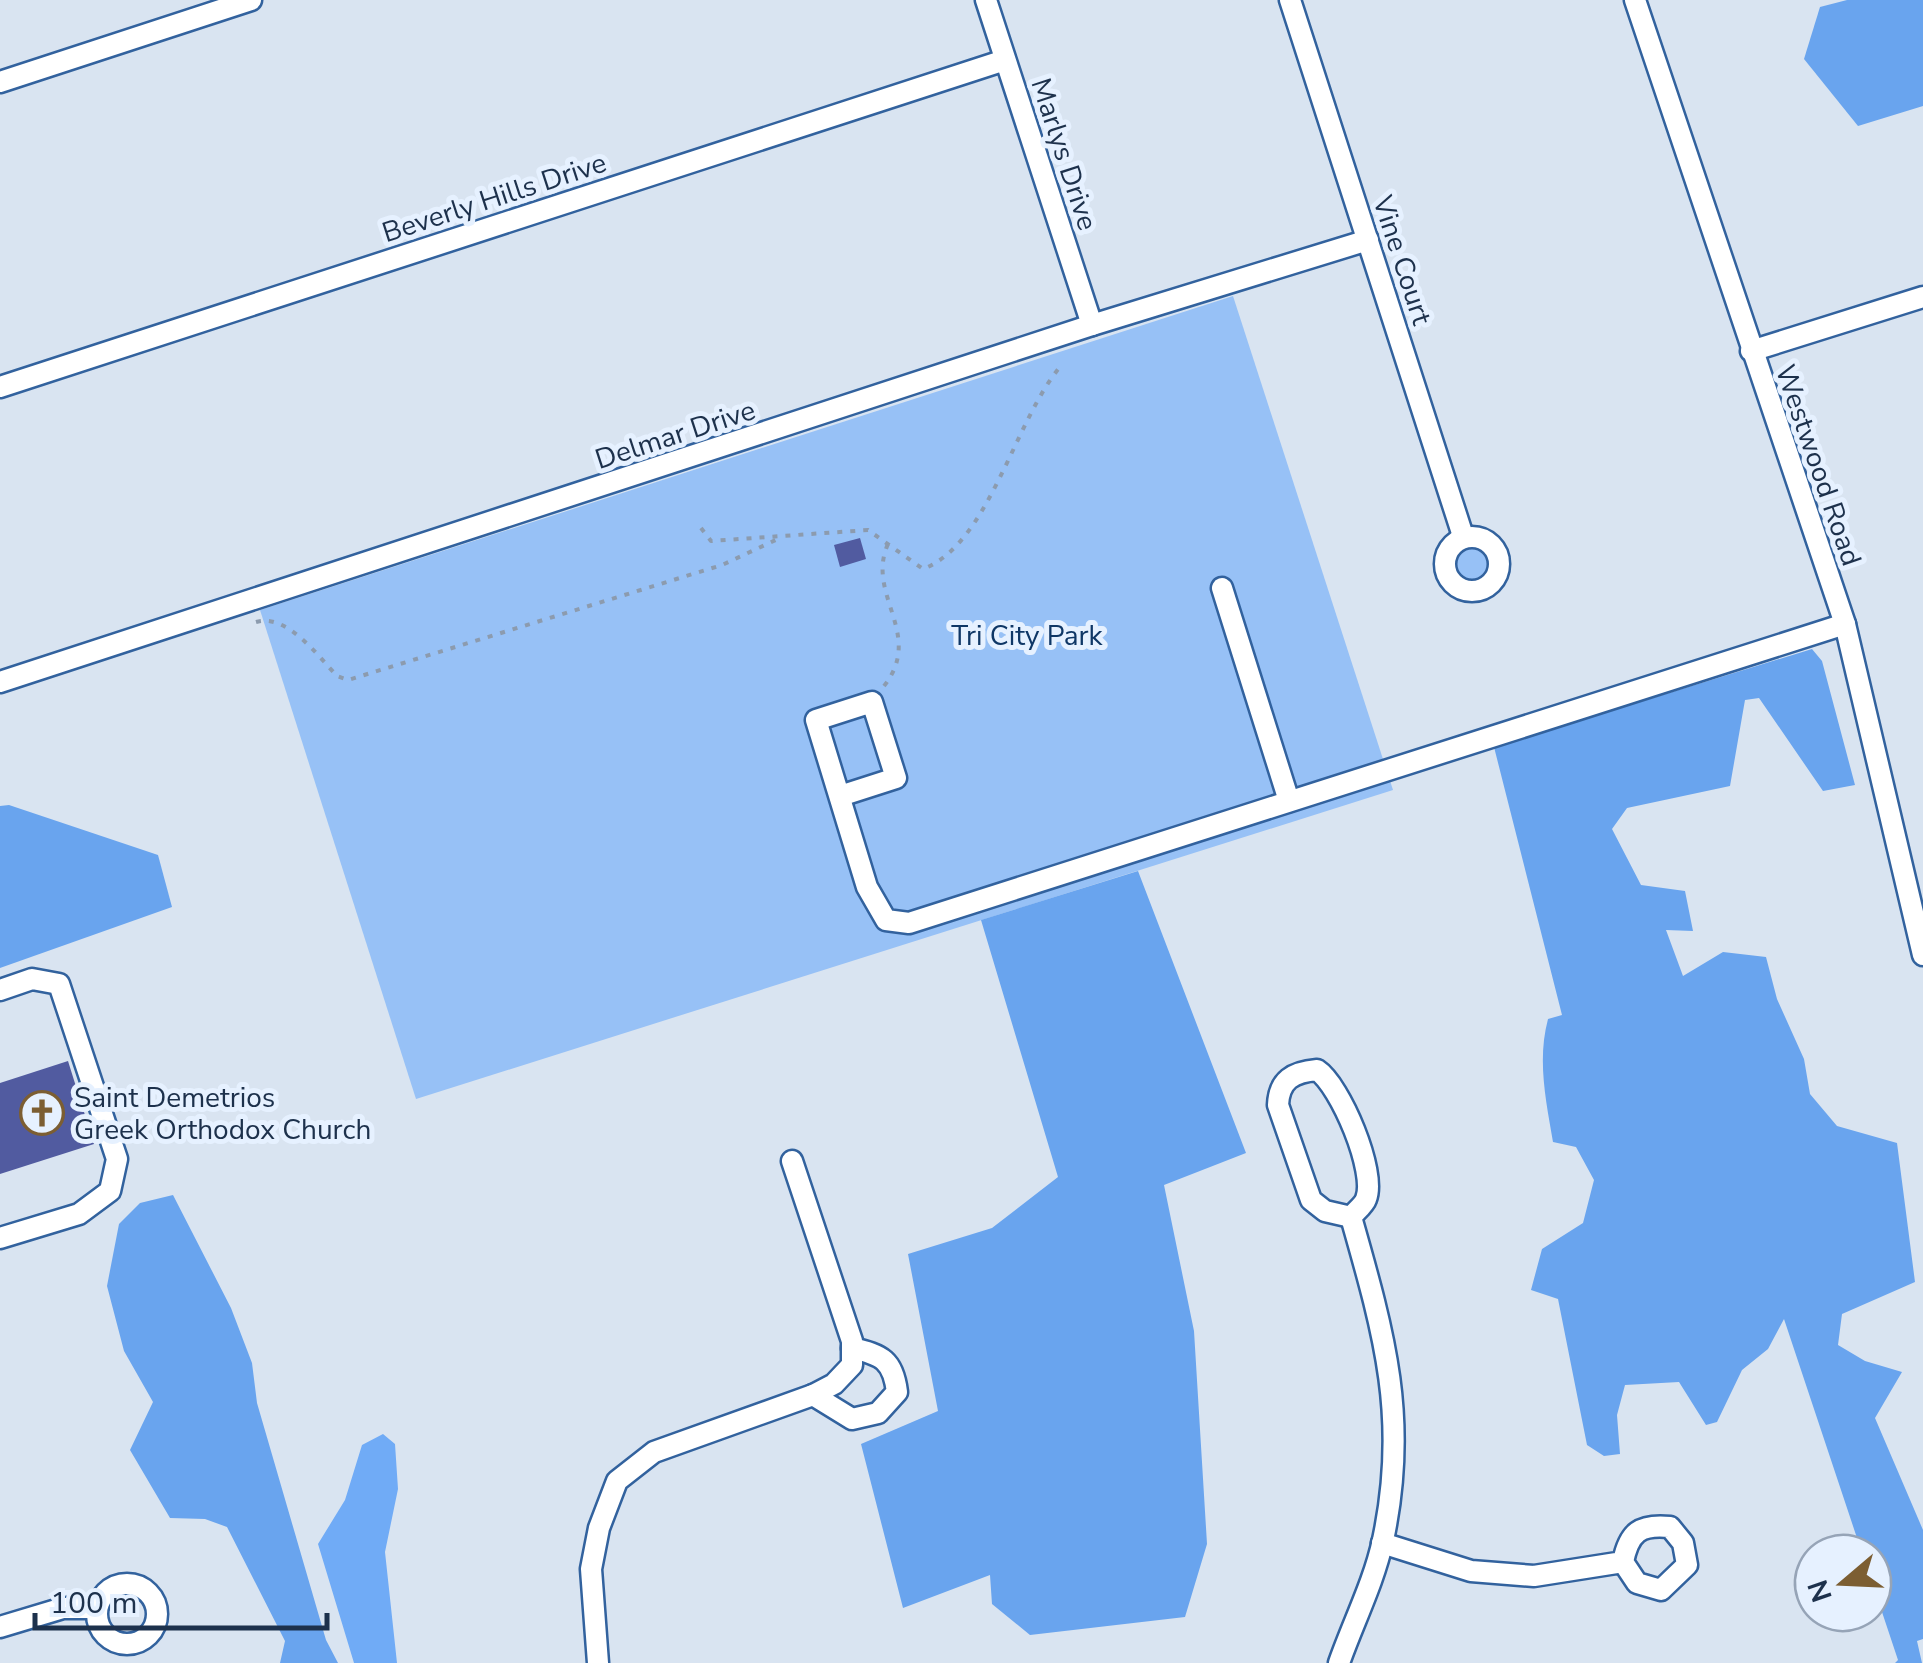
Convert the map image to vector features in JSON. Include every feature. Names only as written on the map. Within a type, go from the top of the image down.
[{"type":"street","points":[[0,82],[251,0]]},
{"type":"street","name":"Marlys Drive","points":[[986,0],[1092,325]]},
{"type":"street","name":"Vine Court","points":[[1290,0],[1463,536]]},
{"type":"street","name":"Westwood Road","points":[[1635,0],[1845,624],[1923,955]]},
{"type":"street","name":"Beverly Hills Drive","points":[[0,387],[1005,60]]},
{"type":"street","name":"Delmar Drive","points":[[0,682],[1092,325],[1368,240]]},
{"type":"street","points":[[1752,352],[1923,297]]},
{"type":"street","points":[[1222,588],[1288,801]]},
{"type":"street","points":[[840,796],[896,778],[872,702],[816,720],[872,900],[879,913],[895,924],[1845,624]]},
{"type":"street","points":[[0,990],[32,980],[59,984],[117,1159],[110,1191],[79,1214],[0,1238]]},
{"type":"street","points":[[1318,1070],[1332,1079],[1368,1173],[1367,1198],[1351,1218],[1325,1211],[1311,1200],[1305,1184],[1278,1105],[1279,1090],[1300,1071],[1318,1070]]},
{"type":"street","points":[[598,1663],[591,1569],[599,1528],[617,1481],[654,1452],[813,1395],[834,1384],[852,1365],[852,1348],[792,1161]]},
{"type":"street","points":[[1339,1663],[1382,1544],[1395,1464],[1395,1392],[1351,1218]]},
{"type":"street","points":[[813,1395],[852,1419],[878,1413],[897,1392],[894,1369],[882,1355],[852,1348]]},
{"type":"street","points":[[1382,1544],[1471,1571],[1534,1576],[1622,1562]]},
{"type":"street","points":[[0,1627],[63,1608],[96,1608]]},
{"type":"path","points":[[701,528],[710,540],[868,530],[923,570],[938,564],[978,519],[1033,406],[1060,367]]},
{"type":"path","points":[[256,622],[266,619],[284,627],[337,676],[348,680],[722,565],[780,538]]},
{"type":"path","points":[[872,702],[891,678],[900,644],[881,568],[888,542]]},
{"type":"green space","name":"Tri City Park","points":[[1233,296],[1393,790],[416,1099],[260,610]]},
{"type":"green space","points":[[1472,548],[1483,553],[1488,564],[1483,575],[1472,580],[1461,575],[1456,564],[1461,553]]},
{"type":"shaded area","points":[[1847,0],[1923,0],[1923,106],[1858,126],[1804,59],[1820,7]]},
{"type":"shaded area","points":[[1812,649],[1822,661],[1855,785],[1823,791],[1759,698],[1745,700],[1730,786],[1627,808],[1612,829],[1641,885],[1685,891],[1693,931],[1666,930],[1683,976],[1723,952],[1766,957],[1777,999],[1804,1059],[1810,1094],[1837,1126],[1897,1143],[1915,1282],[1842,1314],[1838,1345],[1865,1361],[1902,1372],[1875,1418],[1923,1530],[1923,1639],[1917,1641],[1922,1663],[1895,1663],[1898,1660],[1889,1633],[1893,1633],[1893,1533],[1855,1533],[1784,1319],[1768,1349],[1742,1370],[1717,1422],[1706,1425],[1679,1382],[1625,1385],[1617,1415],[1620,1454],[1604,1456],[1587,1445],[1558,1299],[1531,1290],[1542,1249],[1583,1223],[1594,1180],[1576,1147],[1553,1142],[1543,1050],[1548,1019],[1562,1015],[1494,747]]},
{"type":"shaded area","points":[[9,805],[158,855],[172,907],[0,968],[0,806]]},
{"type":"shaded area","points":[[1138,871],[1246,1153],[1164,1185],[1194,1331],[1207,1544],[1185,1617],[1030,1635],[992,1604],[990,1575],[903,1608],[861,1444],[938,1411],[908,1254],[992,1228],[1058,1177],[981,920]]},
{"type":"shaded area","points":[[173,1195],[231,1308],[252,1363],[257,1403],[326,1640],[338,1663],[280,1663],[285,1641],[227,1527],[205,1519],[170,1518],[130,1450],[153,1402],[124,1351],[107,1286],[119,1224],[140,1203]]},
{"type":"shaded area","points":[[383,1434],[395,1444],[398,1489],[385,1552],[397,1663],[354,1663],[318,1544],[345,1500],[362,1445]]},
{"type":"building","points":[[860,538],[866,559],[840,567],[834,545]]},
{"type":"building","name":"Saint Demetrios Greek Orthodox Church","points":[[68,1061],[94,1144],[0,1174],[0,1083]]},
{"type":"place","name":"Saint Demetrios Greek Orthodox Church","points":[[42,1113]]}]
